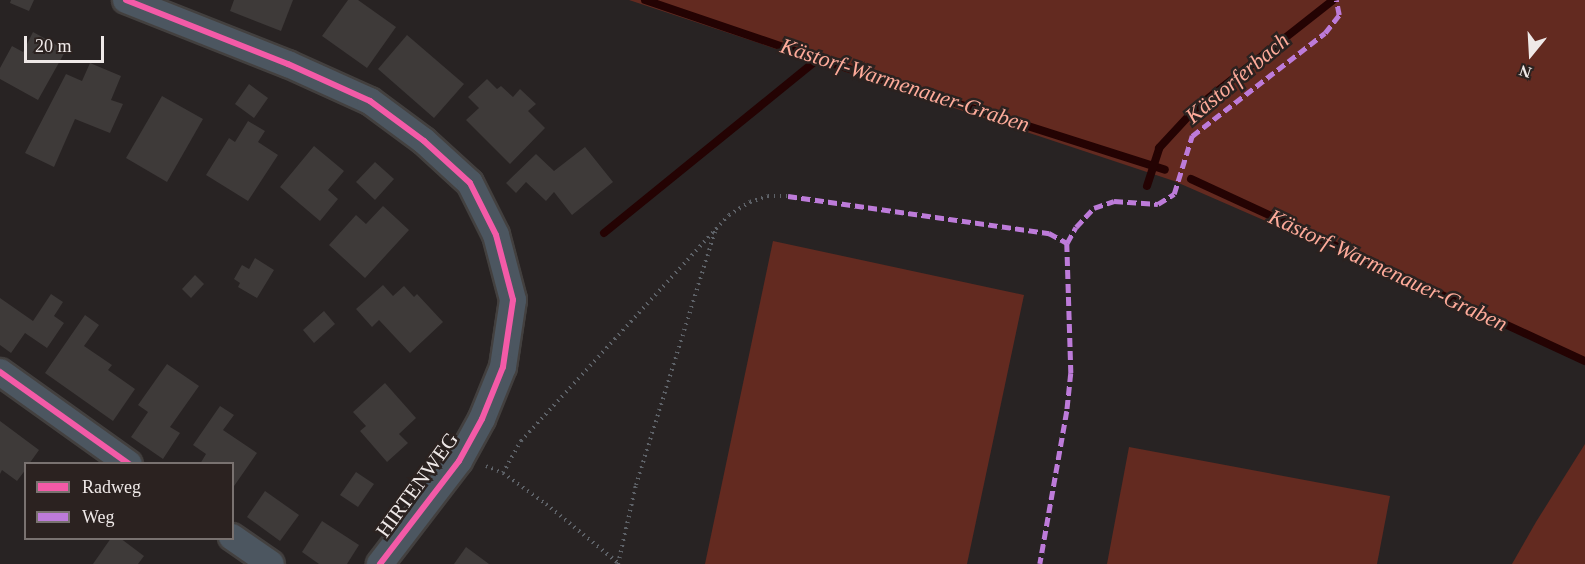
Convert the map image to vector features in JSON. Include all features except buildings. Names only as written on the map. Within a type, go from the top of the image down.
[{"type":"street","name":"HIRTENWEG","points":[[126,0],[288,64],[370,101],[424,141],[470,183],[496,235],[513,300],[503,366],[482,419],[459,461],[380,564]]},
{"type":"street","points":[[0,372],[126,462]]},
{"type":"street","points":[[234,538],[271,564]]},
{"type":"path","points":[[503,473],[521,441],[715,228],[729,215],[750,202],[768,196],[788,196]]},
{"type":"path","points":[[459,461],[473,461],[503,473],[546,504],[618,564],[636,485],[715,228]]},
{"type":"shaded area","points":[[629,0],[1585,0],[1585,360],[1174,181]]},
{"type":"shaded area","points":[[773,241],[1024,295],[967,564],[705,564]]},
{"type":"shaded area","points":[[1585,444],[1585,564],[1512,564],[1536,522]]},
{"type":"shaded area","points":[[1129,447],[1390,496],[1377,564],[1107,564]]},
{"type":"waterway","name":"Kästorf-Warmenauer-Graben","points":[[645,0],[818,59],[1165,170]]},
{"type":"waterway","name":"Kästorferbach","points":[[1147,186],[1159,148],[1196,108],[1333,0]]},
{"type":"waterway","points":[[604,233],[818,59]]},
{"type":"waterway","name":"Kästorf-Warmenauer-Graben","points":[[1191,179],[1585,361]]},
{"type":"marked path","points":[[1067,243],[1076,227],[1094,208],[1114,201],[1158,204],[1174,194],[1192,136],[1325,33],[1339,15],[1336,0]]},
{"type":"marked path","points":[[788,196],[1049,233],[1067,243],[1071,373],[1067,411],[1040,564]]},
{"type":"cycle path","points":[[126,0],[288,64],[370,101],[424,141],[470,183],[496,235],[513,300],[503,367],[482,419],[459,461],[380,564]]},
{"type":"cycle path","points":[[0,372],[126,462]]}]
